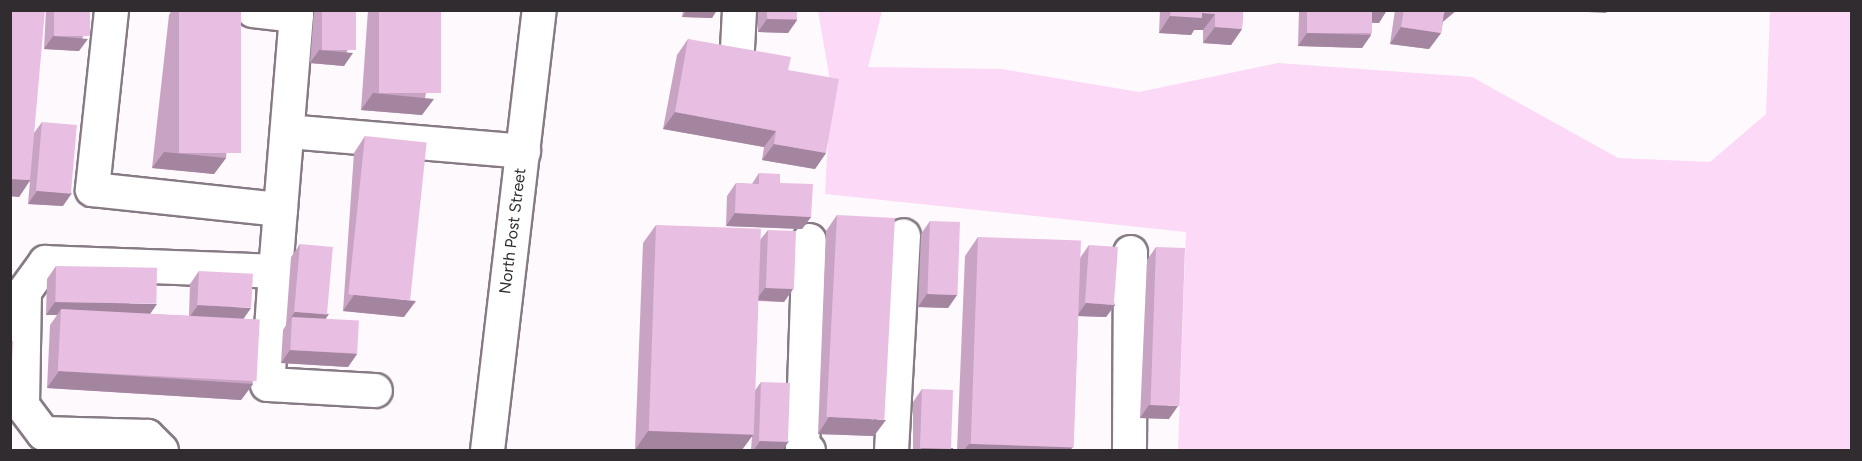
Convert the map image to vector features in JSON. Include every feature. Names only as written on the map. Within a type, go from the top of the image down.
[{"type":"street","points":[[111,10],[92,189],[280,209]]},
{"type":"street","points":[[252,10],[296,15],[267,384],[375,390]]},
{"type":"street","name":"North Post Street","points":[[487,450],[539,10]]},
{"type":"street","points":[[737,48],[738,10]]},
{"type":"street","points":[[287,131],[523,151]]},
{"type":"street","points":[[891,450],[903,235]]},
{"type":"street","points":[[808,240],[802,448],[808,450]]},
{"type":"street","points":[[1128,450],[1130,252]]},
{"type":"street","points":[[161,450],[147,436],[44,433],[22,405],[17,291],[45,262],[275,271]]},
{"type":"shaded area","points":[[818,11],[882,11],[868,67],[1001,69],[1139,92],[1278,63],[1472,77],[1618,158],[1710,162],[1766,114],[1770,11],[1851,11],[1851,450],[1178,450],[1186,232],[825,194],[831,86]]},
{"type":"building","points":[[10,10],[45,10],[30,180],[10,179]]},
{"type":"building","points":[[54,10],[90,10],[90,36],[54,36]]},
{"type":"building","points":[[179,10],[241,10],[241,153],[179,153]]},
{"type":"building","points":[[322,10],[356,10],[356,50],[322,50]]},
{"type":"building","points":[[379,10],[441,10],[441,93],[379,93]]},
{"type":"building","points":[[767,10],[797,10],[797,19],[767,19]]},
{"type":"building","points":[[1171,10],[1243,10],[1242,29],[1215,27],[1215,14],[1202,13],[1202,18],[1170,16]]},
{"type":"building","points":[[1307,10],[1372,10],[1372,33],[1307,33]]},
{"type":"building","points":[[1404,10],[1447,10],[1444,13],[1441,33],[1401,27]]},
{"type":"building","points":[[688,39],[791,57],[788,70],[839,79],[826,153],[774,144],[776,131],[675,112]]},
{"type":"building","points":[[42,122],[77,125],[71,194],[36,191]]},
{"type":"building","points":[[365,136],[427,142],[410,301],[348,294]]},
{"type":"building","points":[[759,173],[780,174],[780,183],[813,184],[811,217],[735,213],[736,183],[759,184]]},
{"type":"building","points":[[837,215],[895,218],[884,420],[826,417]]},
{"type":"building","points":[[930,221],[960,222],[957,295],[927,294]]},
{"type":"building","points":[[656,225],[761,229],[754,435],[649,431]]},
{"type":"building","points":[[768,230],[796,231],[794,289],[766,288]]},
{"type":"building","points":[[978,237],[1081,241],[1074,447],[971,444]]},
{"type":"building","points":[[300,244],[333,247],[327,315],[294,312]]},
{"type":"building","points":[[1089,245],[1118,247],[1114,305],[1085,303]]},
{"type":"building","points":[[1156,247],[1185,248],[1179,406],[1150,405]]},
{"type":"building","points":[[56,266],[157,268],[156,304],[55,302]]},
{"type":"building","points":[[199,271],[253,274],[251,308],[197,305]]},
{"type":"building","points":[[61,309],[260,319],[256,381],[58,371]]},
{"type":"building","points":[[292,317],[359,321],[357,353],[290,350]]},
{"type":"building","points":[[10,341],[13,341],[10,400]]},
{"type":"building","points":[[761,382],[790,383],[788,442],[759,441]]},
{"type":"building","points":[[922,389],[953,390],[951,449],[920,448]]}]
